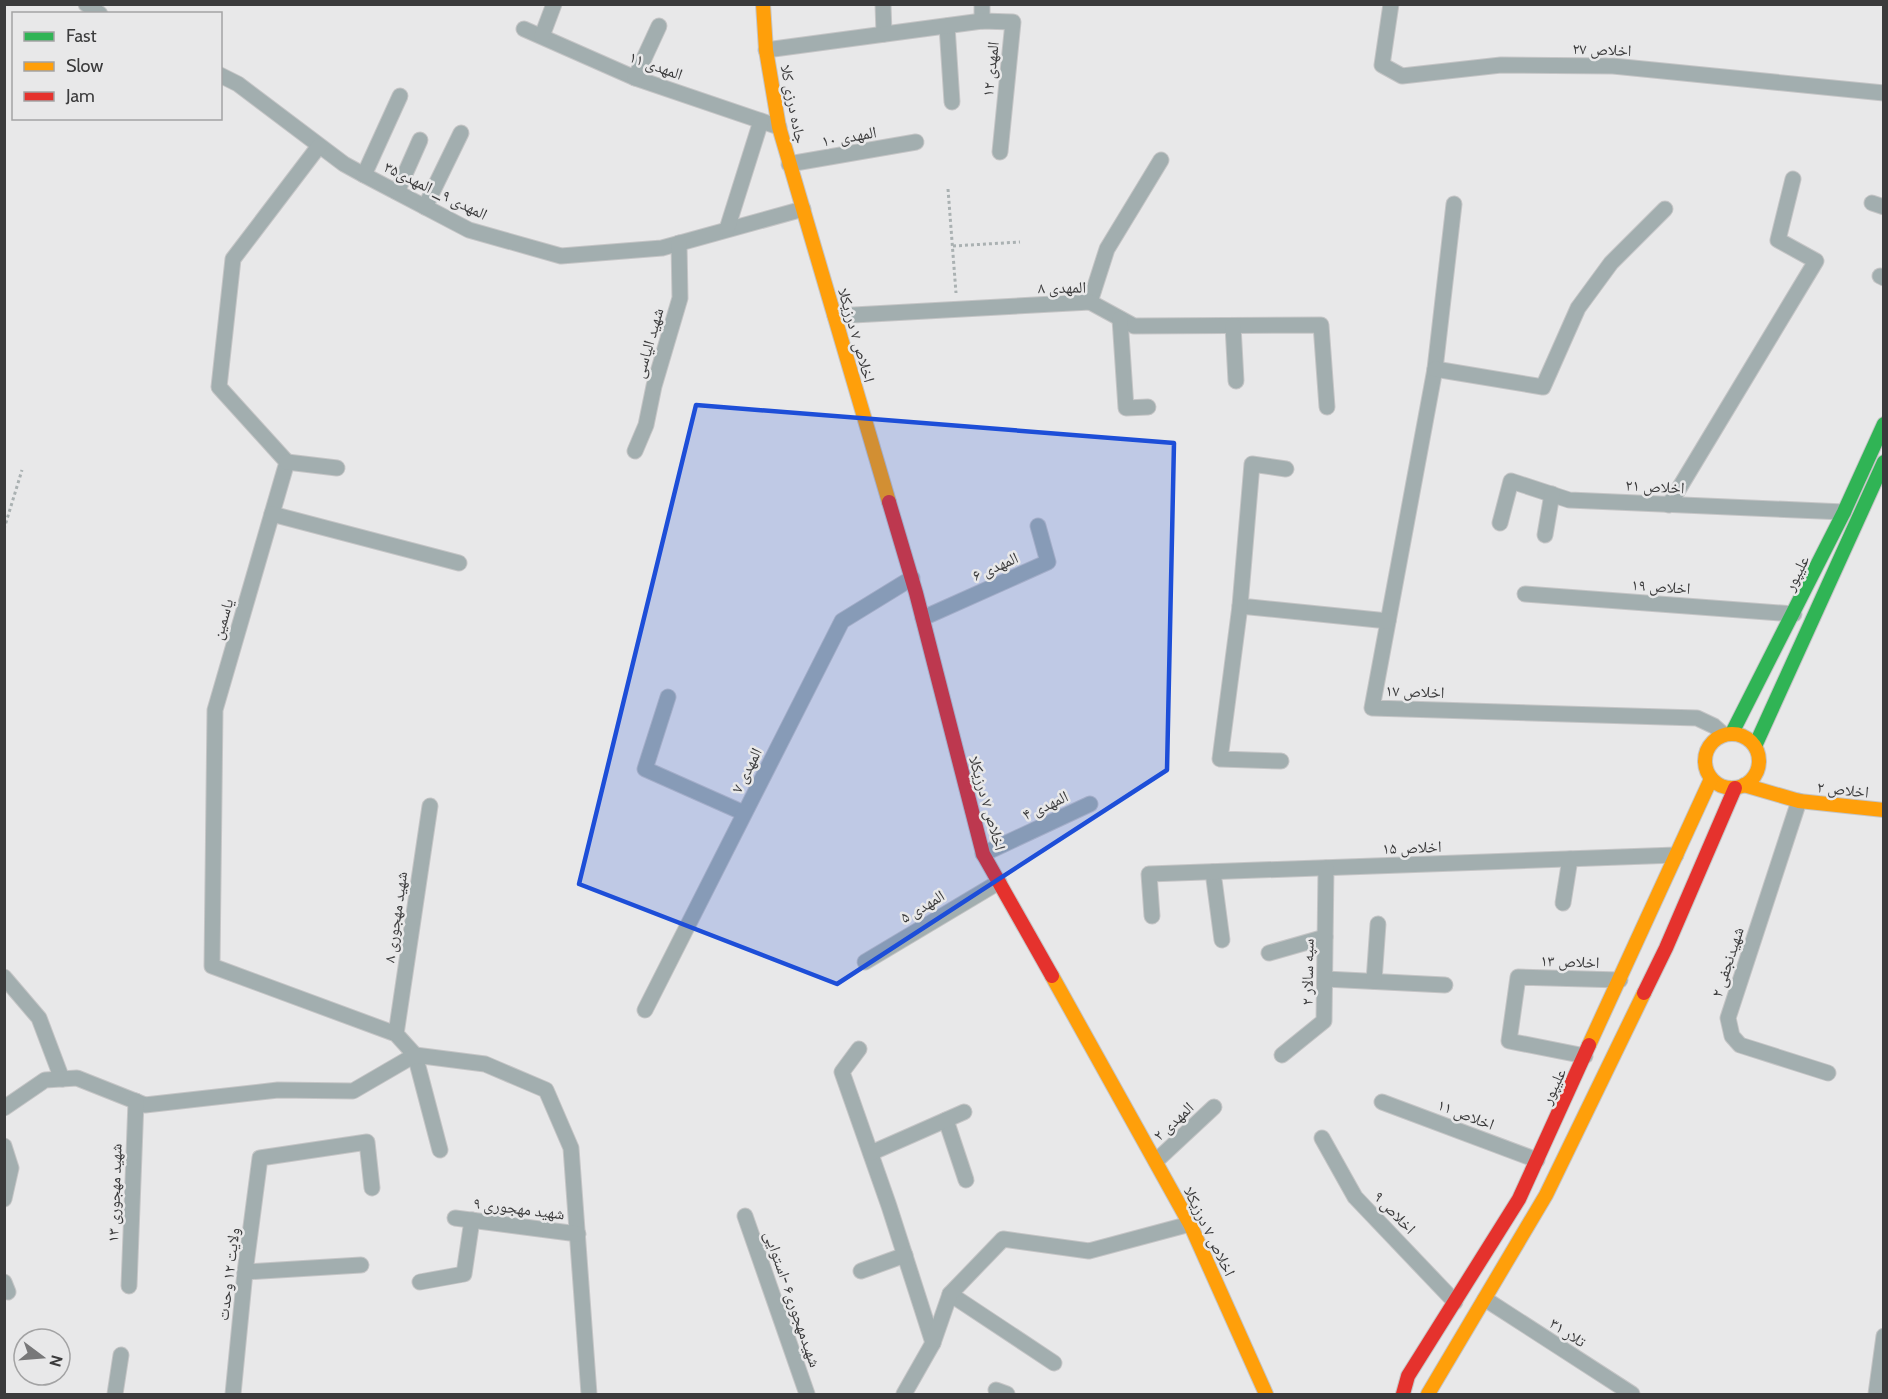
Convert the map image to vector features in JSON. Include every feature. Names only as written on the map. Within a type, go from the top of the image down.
[{"type":"main road","name":"جاده درزی کلا","points":[[763,4],[766,50],[779,127],[803,208]]},
{"type":"main road","name":"اخلاص ۷ درزیکلا","points":[[803,208],[912,578],[983,854],[1190,1224],[1266,1395]]},
{"type":"main road","name":"علیپور","points":[[1728,734],[1794,614],[1884,424]]},
{"type":"main road","name":"علیپور","points":[[1755,746],[1884,462]]},
{"type":"main road","points":[[1428,1395],[1552,1185],[1666,948],[1740,786],[1757,772],[1758,754],[1755,746],[1749,739],[1728,734],[1709,745],[1704,762],[1711,779],[1718,784],[1740,786]]},
{"type":"main road","points":[[1757,772],[1799,801]]},
{"type":"main road","name":"علیپور","points":[[1403,1395],[1408,1376],[1519,1199],[1711,779]]},
{"type":"main road","name":"اخلاص ۲","points":[[1740,786],[1799,801],[1884,810]]},
{"type":"street","points":[[542,36],[554,4]]},
{"type":"street","points":[[883,4],[884,34]]},
{"type":"street","points":[[982,4],[982,21]]},
{"type":"street","name":"اخلاص ۲۷","points":[[1391,4],[1382,64],[1402,76],[1501,65],[1613,66],[1884,93]]},
{"type":"street","name":"المهدی ۱۲","points":[[766,50],[982,21],[1013,22],[1000,152]]},
{"type":"street","points":[[635,78],[659,26]]},
{"type":"street","points":[[947,26],[952,102]]},
{"type":"street","name":"المهدی ۱۱","points":[[524,29],[635,78],[779,127]]},
{"type":"street","name":"المهدی ۹_ المهدی۳۵","points":[[222,76],[238,84],[319,146],[364,175],[469,230],[561,256],[663,248],[803,208]]},
{"type":"street","points":[[364,175],[400,96]]},
{"type":"street","points":[[728,229],[761,121]]},
{"type":"street","points":[[425,207],[461,133]]},
{"type":"street","points":[[397,192],[420,140]]},
{"type":"street","name":"المهدی ۱۰","points":[[789,164],[916,142]]},
{"type":"street","points":[[319,146],[232,259],[219,387],[287,462],[337,468]]},
{"type":"street","points":[[1090,302],[1107,249],[1161,160]]},
{"type":"street","points":[[1669,504],[1816,261],[1778,240],[1793,179]]},
{"type":"street","name":"اخلاص ۱۷","points":[[1454,204],[1435,369],[1372,708],[1697,718],[1728,734]]},
{"type":"street","points":[[1435,369],[1543,387],[1578,308],[1611,263],[1665,209]]},
{"type":"street","name":"شهید الیاسی","points":[[635,451],[646,425],[654,386],[680,298],[679,243]]},
{"type":"street","name":"المهدی ۸","points":[[835,316],[1090,302],[1134,326],[1321,325],[1327,407]]},
{"type":"street","points":[[1120,319],[1126,408],[1148,407]]},
{"type":"street","points":[[1233,326],[1236,381]]},
{"type":"street","name":"یاسمین","points":[[287,462],[215,710],[212,966],[396,1034]]},
{"type":"street","points":[[1281,761],[1220,759],[1240,606],[1252,464],[1286,469]]},
{"type":"street","name":"اخلاص ۲۱","points":[[1500,523],[1511,481],[1569,500],[1844,512]]},
{"type":"street","points":[[1545,535],[1552,494]]},
{"type":"street","points":[[272,514],[459,563]]},
{"type":"street","name":"المهدی ۶","points":[[923,618],[1048,562],[1038,526]]},
{"type":"street","name":"المهدی ۷","points":[[645,1010],[842,621],[912,578]]},
{"type":"street","name":"اخلاص ۱۹","points":[[1525,594],[1794,614]]},
{"type":"street","points":[[1240,606],[1388,621]]},
{"type":"street","points":[[668,697],[645,769],[744,813]]},
{"type":"street","name":"شهیدنجفی ۲","points":[[1799,801],[1728,1018],[1732,1036],[1740,1045],[1828,1073]]},
{"type":"street","name":"المهدی ۴","points":[[983,854],[1090,804]]},
{"type":"street","name":"شهید مهجوری ۸","points":[[396,1034],[430,806]]},
{"type":"street","name":"اخلاص ۱۵","points":[[1152,916],[1149,874],[1676,855]]},
{"type":"street","points":[[1563,903],[1570,859]]},
{"type":"street","name":"سپه سالار ۲","points":[[1282,1055],[1324,1021],[1326,868]]},
{"type":"street","points":[[1213,872],[1222,940]]},
{"type":"street","name":"المهدی ۵","points":[[864,962],[999,882]]},
{"type":"street","points":[[1374,981],[1378,924]]},
{"type":"street","points":[[1269,953],[1325,937]]},
{"type":"street","points":[[4,977],[39,1018],[62,1079]]},
{"type":"street","name":"اخلاص ۱۳","points":[[1585,1056],[1509,1041],[1518,977],[1620,980]]},
{"type":"street","points":[[1325,979],[1445,985]]},
{"type":"street","points":[[396,1034],[415,1055],[440,1150]]},
{"type":"street","points":[[859,1049],[842,1072],[933,1343]]},
{"type":"street","points":[[4,1108],[45,1080],[77,1078],[145,1105],[278,1090],[353,1091],[415,1055],[485,1064],[546,1090],[572,1148],[589,1395]]},
{"type":"street","name":"شهید مهجوری ۱۳","points":[[129,1286],[136,1101]]},
{"type":"street","name":"اخلاص ۱۱","points":[[1382,1102],[1537,1160]]},
{"type":"street","name":"المهدی ۲","points":[[1156,1161],[1214,1107]]},
{"type":"street","points":[[871,1153],[964,1112]]},
{"type":"street","points":[[946,1120],[966,1180]]},
{"type":"street","name":"اخلاص ۹","points":[[1322,1138],[1355,1197],[1455,1302]]},
{"type":"street","name":"ولایت ۱۲ وحدت","points":[[233,1395],[245,1272],[260,1158],[367,1142],[372,1188]]},
{"type":"street","points":[[4,1146],[10,1168],[4,1199]]},
{"type":"street","name":"شهیدمهجوری۶ -استوایی","points":[[745,1216],[807,1395]]},
{"type":"street","name":"شهید مهجوری ۹","points":[[455,1218],[579,1234]]},
{"type":"street","points":[[420,1282],[464,1274],[472,1220]]},
{"type":"street","points":[[904,1395],[933,1343],[950,1294],[1003,1239],[1089,1251],[1190,1224]]},
{"type":"street","points":[[861,1271],[905,1255]]},
{"type":"street","points":[[245,1272],[361,1265]]},
{"type":"street","points":[[950,1294],[1054,1363]]},
{"type":"street","name":"تلار ۳۱","points":[[1485,1299],[1632,1395]]},
{"type":"street","points":[[1876,1395],[1884,1336]]},
{"type":"street","points":[[115,1395],[121,1355]]},
{"type":"path","points":[[948,189],[958,309]]},
{"type":"path","points":[[953,246],[1020,242]]},
{"type":"path","points":[[4,529],[22,470]]},
{"type":"highlighted area","points":[[696,405],[1174,443],[1167,770],[837,984],[579,884]]},
{"type":"traffic: fast","points":[[1732,733],[1844,512],[1884,424]]},
{"type":"traffic: fast","points":[[1755,746],[1884,462]]},
{"type":"traffic: slow","points":[[763,4],[766,50],[779,127],[889,502]]},
{"type":"traffic: slow","points":[[1727,734],[1737,734],[1747,738],[1755,746],[1759,761],[1755,776],[1747,784],[1737,788],[1727,788],[1717,784],[1709,776],[1705,766],[1705,756],[1709,746],[1717,738],[1727,734]]},
{"type":"traffic: slow","points":[[1589,1045],[1711,779]]},
{"type":"traffic: slow","points":[[1744,785],[1799,801],[1884,810]]},
{"type":"traffic: slow","points":[[1052,976],[1190,1224],[1266,1394]]},
{"type":"traffic: slow","points":[[1428,1394],[1546,1195],[1644,993]]},
{"type":"traffic: jam","points":[[889,502],[916,593],[983,854],[1052,976]]},
{"type":"traffic: jam","points":[[1644,993],[1666,948],[1735,788]]},
{"type":"traffic: jam","points":[[1403,1394],[1408,1376],[1519,1199],[1589,1045]]}]
